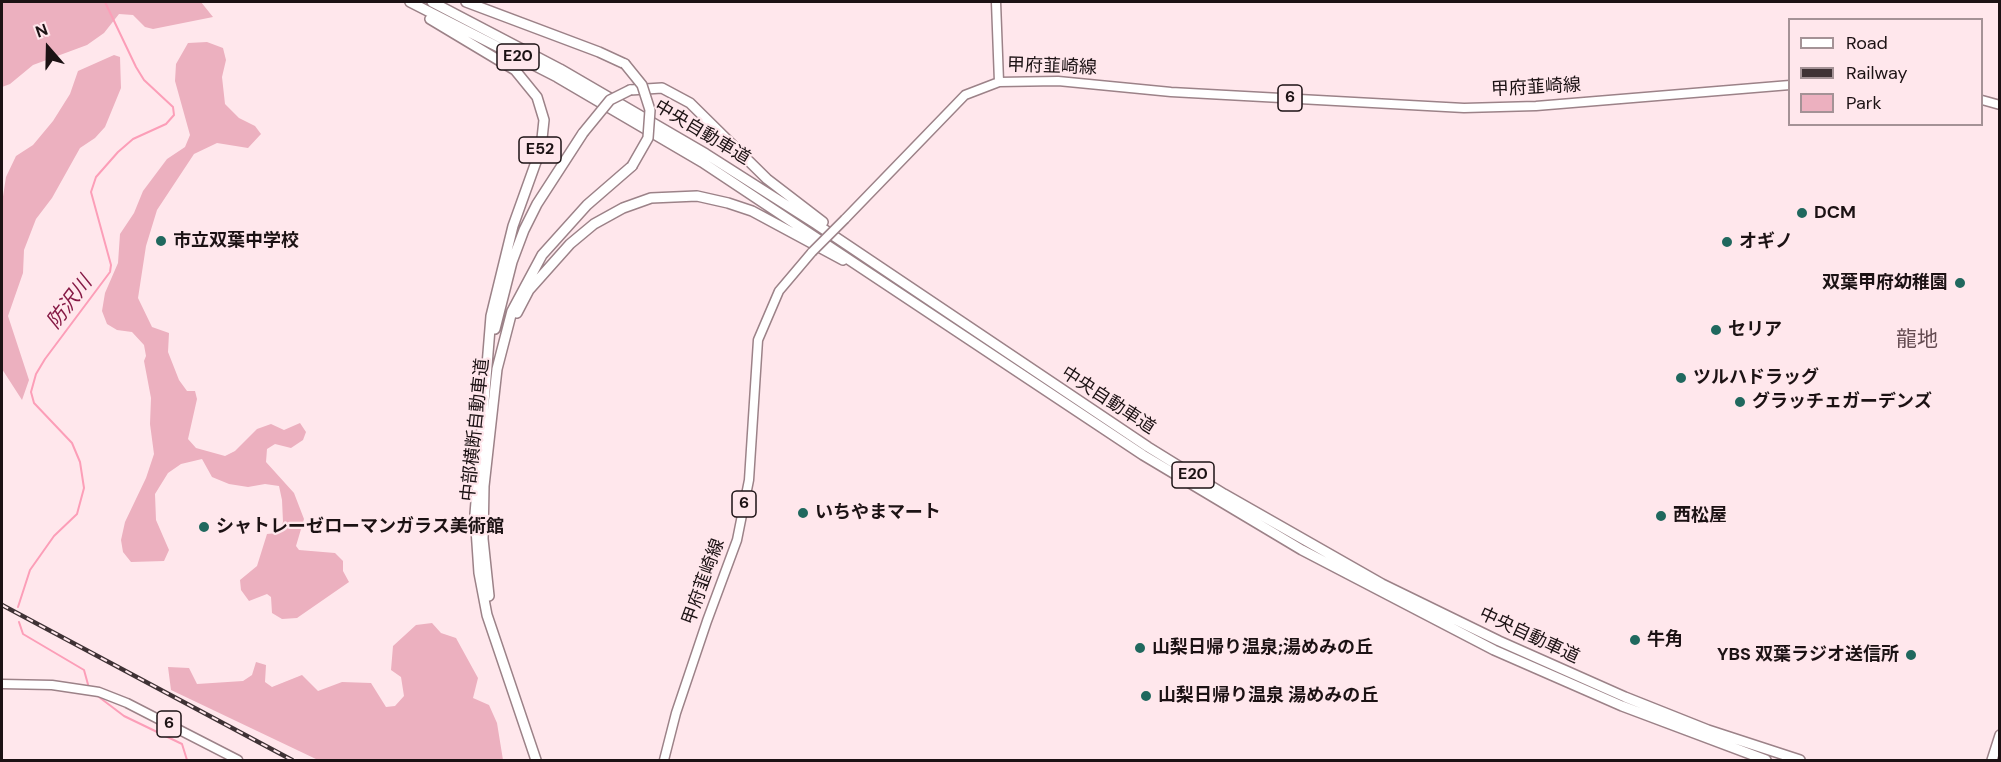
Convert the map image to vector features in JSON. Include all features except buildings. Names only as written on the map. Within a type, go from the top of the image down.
[{"type":"highway","name":"E52","points":[[401,2],[515,70],[537,97],[543,110],[544,135],[502,265],[491,316],[486,366]]},
{"type":"highway","name":"中央自動車道","points":[[410,2],[557,77],[692,156],[913,300],[1143,455],[1302,550],[1494,650],[1668,725],[1766,760]]},
{"type":"highway","name":"中央自動車道","points":[[432,2],[639,114],[758,186],[1148,447],[1224,494],[1382,584],[1499,641],[1615,692],[1708,730],[1800,760]]},
{"type":"highway","name":"E52","points":[[466,2],[625,64],[642,85],[650,110],[648,138],[632,166],[587,205],[542,255],[512,311],[505,335]]},
{"type":"highway","points":[[486,366],[506,284],[524,230],[537,204],[583,133],[610,100],[630,90],[662,88],[690,103],[767,179],[889,273]]},
{"type":"highway","points":[[505,335],[530,290],[570,244],[594,224],[623,208],[651,198],[673,195],[697,196],[752,211],[913,300]]},
{"type":"highway","name":"中部横断自動車道","points":[[505,335],[492,403],[483,511],[486,571],[505,672]]},
{"type":"highway","name":"中部横断自動車道","points":[[486,366],[476,487],[475,542],[487,615],[536,760]]},
{"type":"highway","points":[[1668,725],[1745,760]]},
{"type":"highway","points":[[1992,760],[2000,735]]},
{"type":"main road","points":[[996,2],[999,82]]},
{"type":"main road","name":"甲府韮崎線","points":[[664,760],[676,713],[737,540],[749,480],[758,340],[779,291],[812,252],[965,95],[999,82],[1058,81],[1171,92],[1464,108],[1548,105],[1788,85]]},
{"type":"main road","points":[[1983,100],[2000,105]]},
{"type":"main road","name":"6","points":[[2,684],[85,688],[99,692],[127,703],[238,760]]},
{"type":"green space","points":[[2,2],[201,2],[213,17],[153,29],[145,27],[133,15],[119,14],[104,33],[87,45],[33,65],[10,84],[2,87]]},
{"type":"green space","points":[[207,42],[223,48],[226,60],[222,77],[225,104],[239,118],[255,126],[261,134],[248,148],[217,143],[194,154],[157,210],[146,246],[138,298],[152,327],[169,333],[168,352],[179,380],[187,391],[195,391],[197,399],[188,439],[196,448],[225,456],[235,451],[257,429],[271,424],[284,430],[300,423],[306,432],[303,440],[291,448],[275,444],[267,449],[266,462],[294,493],[304,519],[296,546],[299,550],[335,553],[343,561],[343,571],[349,582],[297,618],[282,619],[272,613],[271,597],[267,594],[249,601],[241,590],[240,580],[257,566],[267,534],[277,533],[283,522],[279,486],[265,484],[248,487],[229,484],[212,477],[202,459],[181,464],[168,473],[155,494],[156,520],[169,550],[164,561],[131,562],[123,552],[121,540],[125,522],[146,478],[154,454],[150,424],[151,398],[144,361],[146,356],[144,345],[132,332],[117,330],[107,324],[102,311],[105,293],[118,263],[120,234],[134,213],[143,191],[167,159],[185,147],[190,135],[175,81],[176,64],[188,43]]},
{"type":"green space","points":[[114,55],[120,57],[121,88],[105,127],[95,138],[80,148],[52,198],[36,219],[24,250],[23,273],[8,316],[29,380],[22,400],[2,369],[2,203],[6,177],[16,156],[33,145],[53,121],[70,94],[78,71]]},
{"type":"green space","points":[[432,623],[441,633],[456,638],[478,678],[473,698],[489,705],[497,723],[503,760],[318,760],[171,690],[168,667],[189,668],[197,684],[243,681],[252,675],[256,662],[266,665],[265,682],[272,687],[302,675],[318,691],[342,682],[371,683],[386,707],[395,706],[404,696],[401,677],[391,670],[393,646],[416,625]]},
{"type":"waterway","name":"防沢川","points":[[18,607],[30,570],[54,536],[77,514],[84,488],[80,462],[72,443],[34,403],[31,392],[36,374],[45,359],[110,272],[111,265],[91,192],[96,177],[118,152],[133,139],[166,124],[174,115],[173,107],[144,80],[136,67],[105,2]]},
{"type":"waterway","name":"防沢川","points":[[19,622],[23,634],[84,670],[89,688]]},
{"type":"waterway","name":"防沢川","points":[[95,694],[124,716],[182,744],[187,760]]},
{"type":"railway","points":[[2,605],[292,760]]},
{"type":"place","name":"DCM","points":[[1802,213]]},
{"type":"place","name":"市立双葉中学校","points":[[161,241]]},
{"type":"place","name":"オギノ","points":[[1727,242]]},
{"type":"place","name":"双葉甲府幼稚園","points":[[1960,283]]},
{"type":"place","name":"セリア","points":[[1716,330]]},
{"type":"place","name":"ツルハドラッグ","points":[[1681,378]]},
{"type":"place","name":"グラッチェガーデンズ","points":[[1740,402]]},
{"type":"place","name":"いちやまマート","points":[[803,513]]},
{"type":"place","name":"西松屋","points":[[1661,516]]},
{"type":"place","name":"シャトレーゼローマンガラス美術館","points":[[204,527]]},
{"type":"place","name":"牛角","points":[[1635,640]]},
{"type":"place","name":"山梨日帰り温泉;湯めみの丘","points":[[1140,648]]},
{"type":"place","name":"YBS 双葉ラジオ送信所","points":[[1911,655]]},
{"type":"place","name":"山梨日帰り温泉 湯めみの丘","points":[[1146,696]]},
{"type":"district","name":"龍地","points":[[1917,340]]}]
